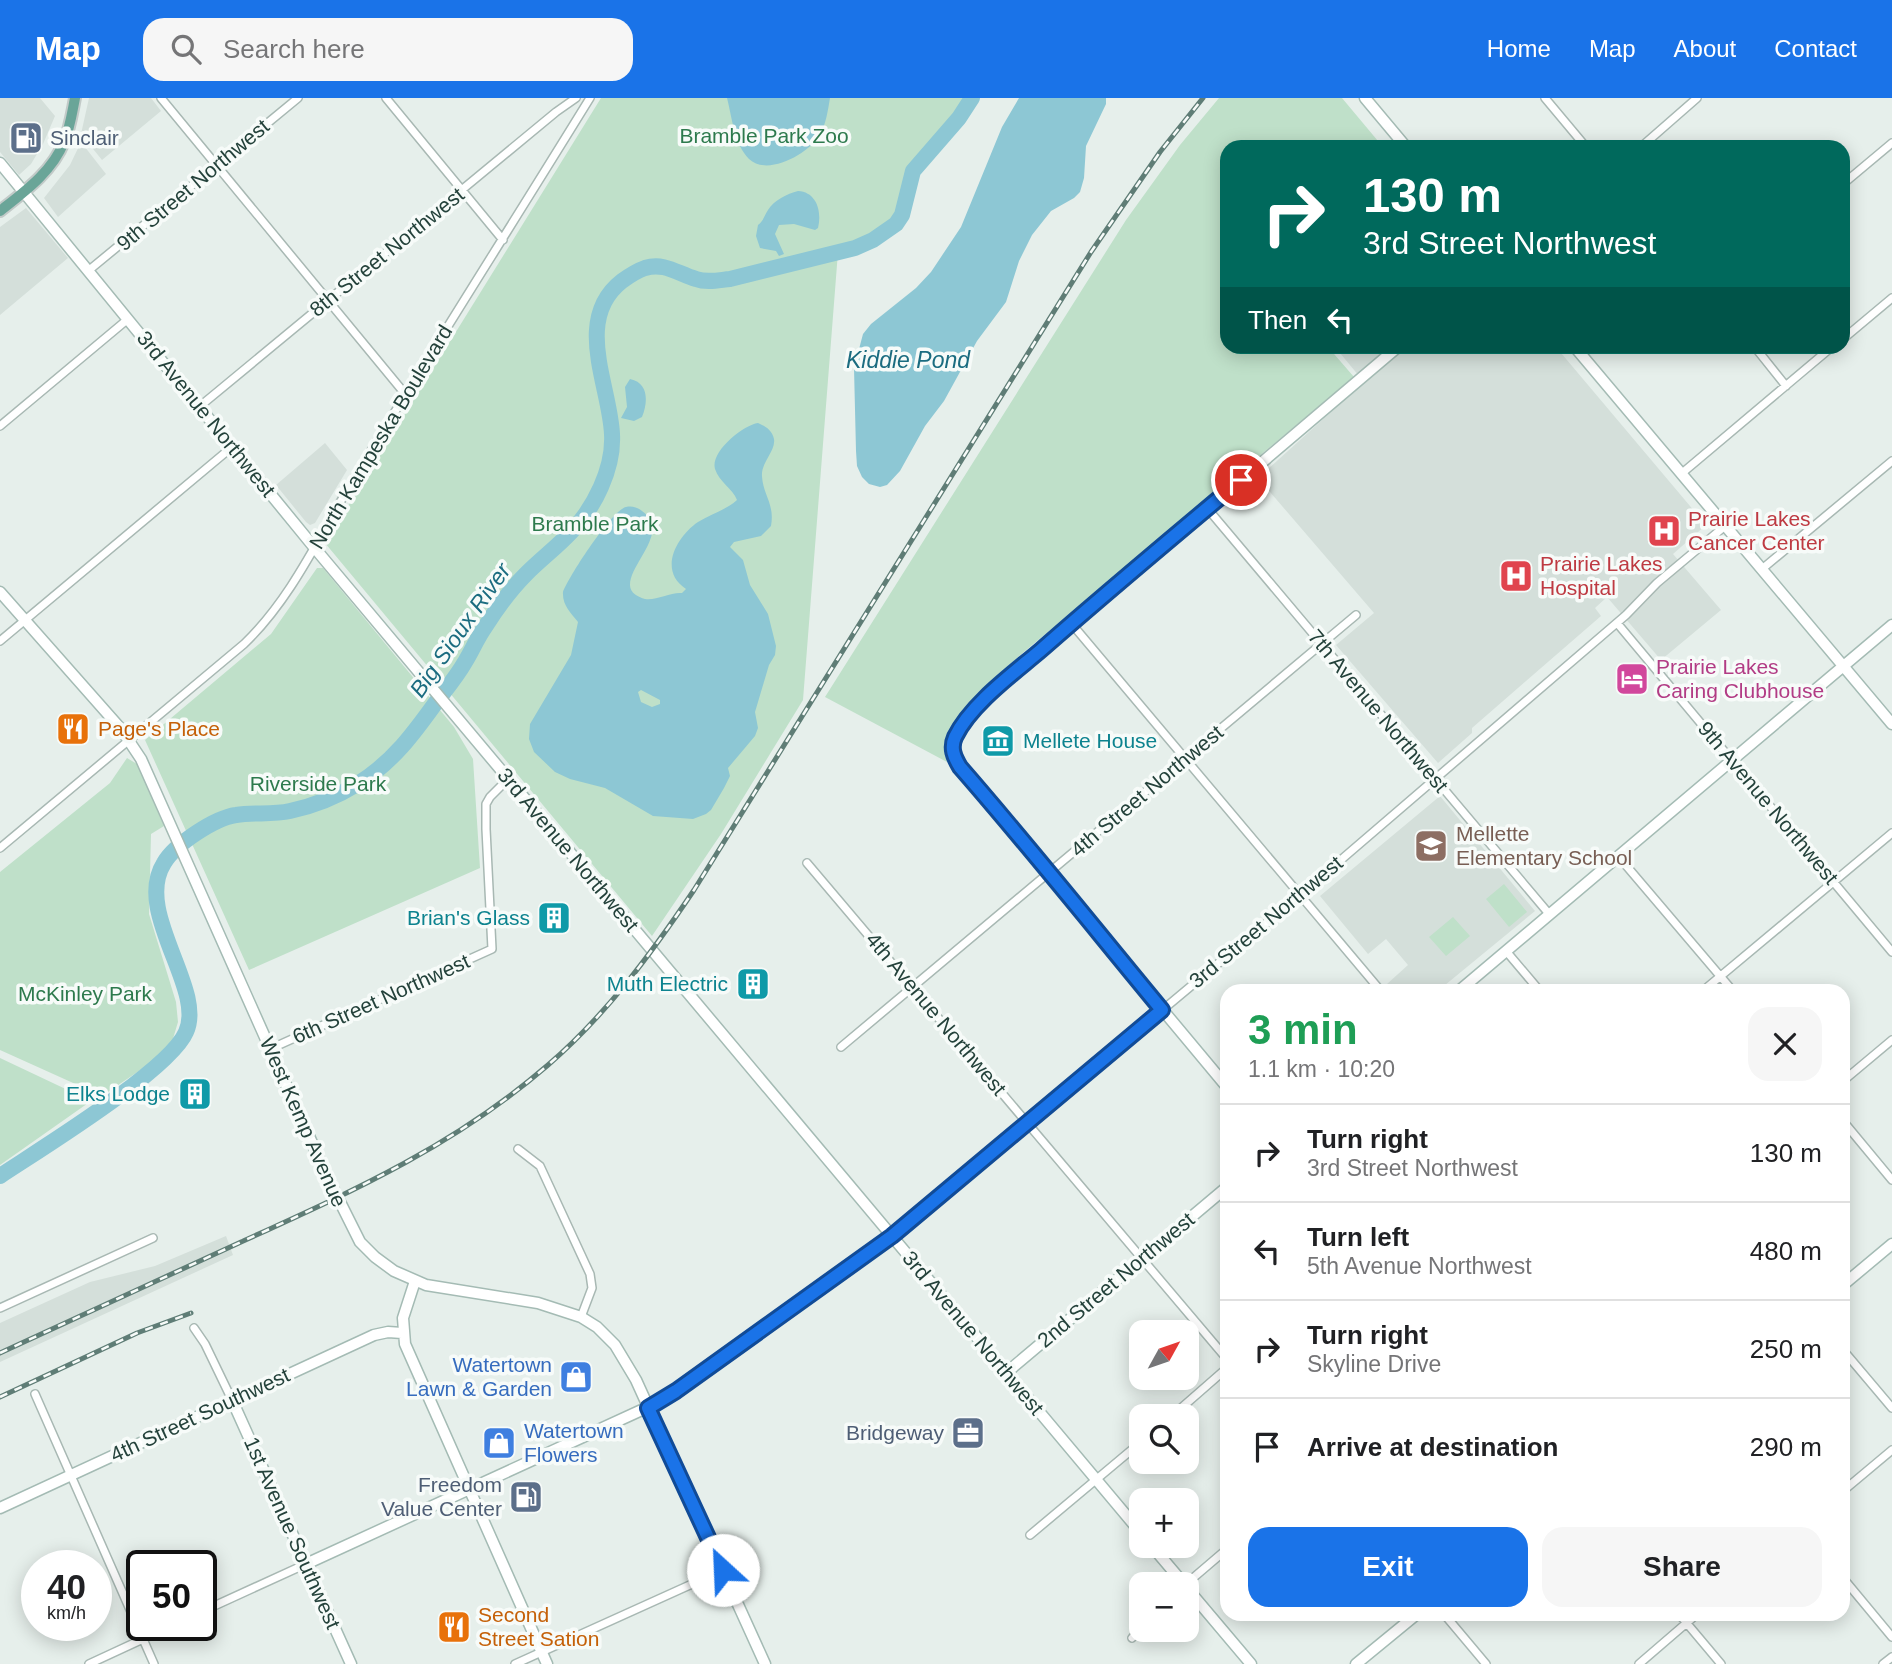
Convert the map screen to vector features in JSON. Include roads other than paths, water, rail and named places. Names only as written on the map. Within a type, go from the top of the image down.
[{"type":"main road","points":[[0,211],[24,192],[51,164],[63,145],[75,98]]},
{"type":"street","points":[[161,98],[406,395]]},
{"type":"street","name":"9th Street Northwest","points":[[88,271],[298,98]]},
{"type":"street","points":[[386,98],[503,240]]},
{"type":"street","name":"8th Street Northwest","points":[[199,407],[576,98]]},
{"type":"street","name":"North Kampeska Boulevard","points":[[0,848],[254,635],[279,605],[590,98]]},
{"type":"street","points":[[1365,98],[1400,140]]},
{"type":"street","points":[[1545,98],[1580,140]]},
{"type":"street","points":[[1649,140],[1697,98]]},
{"type":"street","points":[[1850,178],[1892,143]]},
{"type":"street","name":"3rd Avenue Northwest","points":[[0,163],[313,546],[1129,1519]]},
{"type":"street","points":[[1850,333],[1892,298]]},
{"type":"street","points":[[0,426],[128,319]]},
{"type":"street","points":[[1220,1079],[960,767],[953,753],[954,740],[965,721],[983,702],[1071,624],[1390,354]]},
{"type":"street","points":[[1581,354],[1892,724]]},
{"type":"street","points":[[1760,354],[1786,386]]},
{"type":"street","points":[[1681,474],[1824,354]]},
{"type":"street","points":[[0,641],[232,447]]},
{"type":"street","points":[[1762,569],[1892,461]]},
{"type":"street","name":"7th Avenue Northwest","points":[[1207,508],[1550,915]]},
{"type":"street","name":"3rd Street Northwest","points":[[306,1564],[648,1408],[676,1391],[892,1236],[1300,895],[1617,623],[1657,583],[1725,526]]},
{"type":"street","name":"West Kemp Avenue","points":[[0,592],[130,740],[168,818],[354,1233],[374,1257],[415,1281]]},
{"type":"street","name":"4th Street Northwest","points":[[841,1047],[1356,615]]},
{"type":"street","name":"9th Avenue Northwest","points":[[1617,623],[1892,952]]},
{"type":"street","points":[[1071,624],[1375,984]]},
{"type":"street","points":[[1467,984],[1892,625]]},
{"type":"street","name":"6th Street Northwest","points":[[270,1049],[492,949],[486,804],[509,778]]},
{"type":"street","points":[[1711,984],[1892,833]]},
{"type":"street","points":[[1618,856],[1726,984]]},
{"type":"street","name":"4th Avenue Northwest","points":[[807,863],[1220,1351]]},
{"type":"street","points":[[1506,951],[1534,984]]},
{"type":"street","points":[[1850,1075],[1892,1040]]},
{"type":"street","points":[[1850,1129],[1892,1180]]},
{"type":"street","points":[[518,1149],[540,1166],[590,1274],[592,1288],[581,1317]]},
{"type":"street","name":"2nd Street Northwest","points":[[1006,1373],[1220,1193]]},
{"type":"street","points":[[0,1308],[153,1238]]},
{"type":"street","points":[[1850,1279],[1892,1244]]},
{"type":"street","points":[[547,1664],[407,1351],[402,1333],[404,1309],[415,1281],[437,1288],[555,1307],[581,1317],[604,1333],[621,1353],[648,1408],[765,1664]]},
{"type":"street","name":"1st Avenue Southwest","points":[[194,1328],[205,1344],[232,1400],[351,1664]]},
{"type":"street","name":"4th Street Southwest","points":[[0,1507],[374,1335],[402,1333]]},
{"type":"street","points":[[1850,1358],[1892,1408]]},
{"type":"street","points":[[1186,1404],[1220,1374]]},
{"type":"street","points":[[35,1394],[126,1600]]},
{"type":"street","points":[[1850,1485],[1892,1450]]},
{"type":"street","points":[[1030,1535],[1129,1452]]},
{"type":"street","points":[[1199,1573],[1220,1555]]},
{"type":"street","points":[[1162,1558],[1174,1572]]},
{"type":"street","points":[[217,1605],[306,1564]]},
{"type":"street","points":[[515,1664],[723,1570]]},
{"type":"street","points":[[1850,1586],[1892,1637]]},
{"type":"street","points":[[1199,1602],[1251,1664]]},
{"type":"street","points":[[1356,1664],[1408,1621]]},
{"type":"street","points":[[1450,1621],[1486,1664]]},
{"type":"street","points":[[1639,1664],[1689,1621]]},
{"type":"street","points":[[1687,1623],[1721,1664]]},
{"type":"street","points":[[89,1664],[139,1641]]},
{"type":"street","points":[[144,1641],[154,1664]]},
{"type":"street","points":[[1883,1664],[1892,1657]]},
{"type":"water","points":[[727,98],[830,98],[824,126],[815,142],[788,160],[767,165],[757,164],[744,153],[737,138]],"holes":[[[798,133],[802,138],[795,144],[783,146],[780,143],[782,138]]]},
{"type":"water","name":"Kiddie Pond","points":[[1019,98],[1106,98],[1106,104],[1086,146],[1084,178],[1080,192],[1051,211],[1032,235],[1019,261],[1006,302],[977,341],[944,401],[925,426],[900,471],[887,485],[880,487],[869,484],[857,466],[856,451],[854,368],[863,334],[931,272],[961,227],[1002,127]]},
{"type":"water","points":[[798,191],[810,195],[817,204],[818,228],[815,230],[794,224],[779,225],[775,234],[784,254],[779,256],[776,251],[760,248],[756,236],[758,225],[768,210],[781,198]]},
{"type":"water","points":[[630,379],[641,385],[645,394],[642,417],[634,421],[621,418],[627,407],[625,387]]},
{"type":"water","points":[[758,423],[766,427],[774,439],[773,448],[762,471],[772,518],[771,526],[761,536],[734,542],[730,547],[743,560],[750,585],[768,614],[776,646],[755,712],[758,728],[755,736],[728,768],[730,776],[711,810],[693,819],[653,816],[605,788],[555,772],[534,752],[529,739],[530,724],[571,655],[578,622],[565,605],[563,592],[601,531],[620,511],[630,506],[642,511],[653,524],[650,541],[631,578],[631,590],[645,599],[682,593],[686,589],[673,573],[673,554],[690,528],[737,500],[717,474],[715,462],[729,440]],"holes":[[[641,690],[660,700],[660,704],[652,707],[641,702],[638,692]]]},
{"type":"waterway","name":"Big Sioux River","points":[[0,1176],[72,1129],[156,1067],[186,1032],[190,1014],[187,994],[157,904],[157,883],[169,856],[186,840],[217,821],[236,815],[290,811],[317,803],[351,788],[382,766],[411,735],[452,682],[482,631],[510,592],[571,532],[595,500],[606,474],[612,447],[610,415],[601,375],[597,333],[599,314],[607,297],[622,281],[645,268],[659,266],[704,281],[730,279],[855,248],[873,240],[896,224],[902,215],[913,171],[959,118],[972,98]]},
{"type":"railway","points":[[0,1353],[323,1204],[401,1165],[476,1120],[512,1094],[589,1026],[644,960],[694,890],[1091,252],[1160,152],[1203,98]]},
{"type":"railway","points":[[0,1397],[137,1333],[191,1313]]},
{"type":"place","name":"Sinclair","points":[[26,138]]},
{"type":"place","name":"Prairie Lakes Cancer Center","points":[[1664,531]]},
{"type":"place","name":"Prairie Lakes Hospital","points":[[1516,576]]},
{"type":"place","name":"Prairie Lakes Caring Clubhouse","points":[[1632,679]]},
{"type":"place","name":"Page's Place","points":[[73,729]]},
{"type":"place","name":"Mellete House","points":[[998,741]]},
{"type":"place","name":"Mellette Elementary School","points":[[1431,846]]},
{"type":"place","name":"Brian's Glass","points":[[554,918]]},
{"type":"place","name":"Muth Electric","points":[[753,984]]},
{"type":"place","name":"Elks Lodge","points":[[195,1094]]},
{"type":"place","name":"Watertown Lawn & Garden","points":[[576,1377]]},
{"type":"place","name":"Bridgeway","points":[[968,1433]]},
{"type":"place","name":"Watertown Flowers","points":[[499,1443]]},
{"type":"place","name":"Freedom Value Center","points":[[526,1497]]},
{"type":"place","name":"Second Street Sation","points":[[454,1627]]},
{"type":"park label","name":"Bramble Park Zoo","points":[[764,136]]},
{"type":"park label","name":"Bramble Park","points":[[595,524]]},
{"type":"park label","name":"Riverside Park","points":[[318,784]]},
{"type":"park label","name":"McKinley Park","points":[[85,994]]}]
